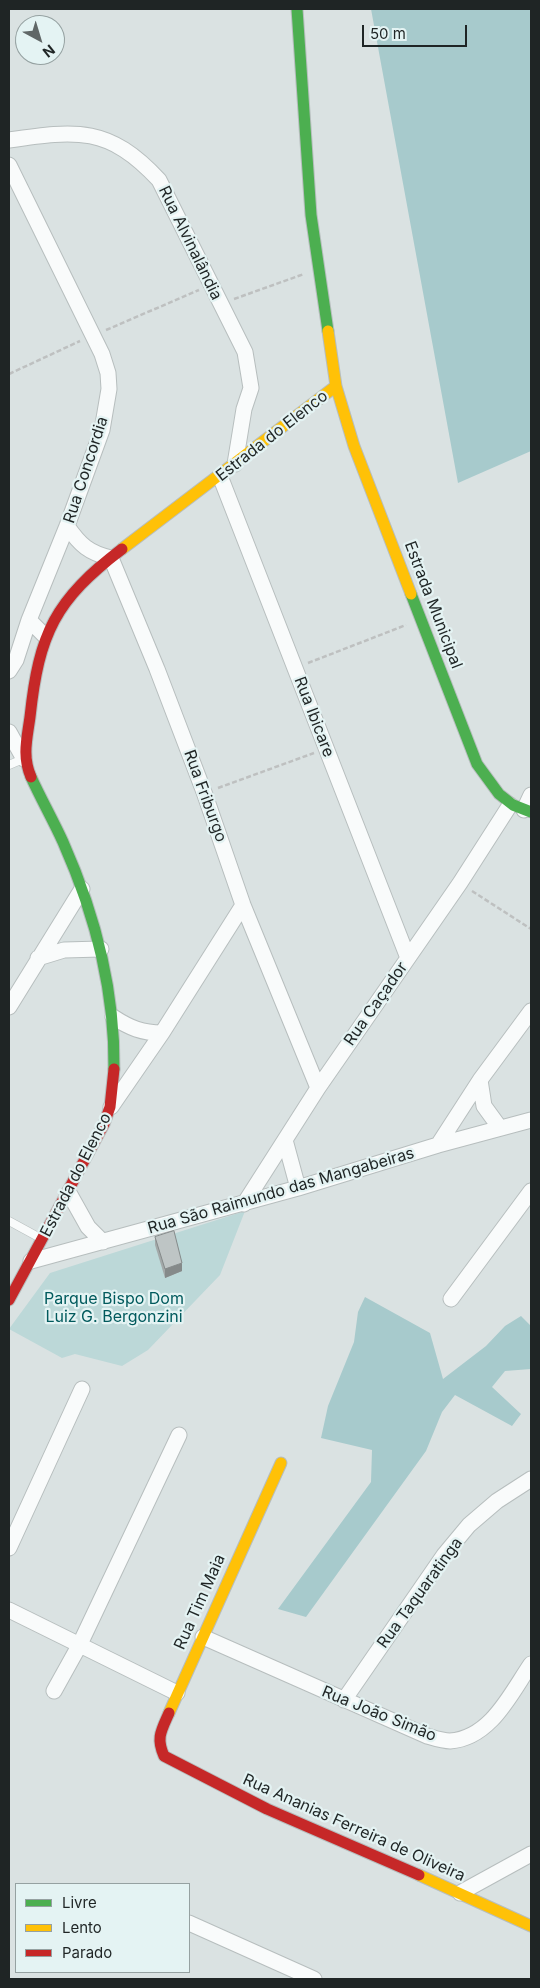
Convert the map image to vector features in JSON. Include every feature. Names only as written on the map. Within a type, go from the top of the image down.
[{"type":"street","name":"Estrada do Elenco","points":[[24,759],[33,676],[44,635],[76,587],[111,558],[336,386],[318,270],[306,164],[297,9]]},
{"type":"street","name":"Rua Alvinalândia","points":[[9,140],[53,134],[87,135],[114,142],[139,158],[159,180],[245,352],[251,388],[244,409],[235,464]]},
{"type":"street","name":"Rua Concordia","points":[[9,165],[93,335],[108,373],[109,389],[102,430],[67,526],[29,620]]},
{"type":"street","name":"Estrada Municipal","points":[[336,386],[354,446],[477,764],[486,779],[522,809]]},
{"type":"street","name":"Rua Ibicare","points":[[220,476],[408,958]]},
{"type":"street","points":[[67,526],[86,550],[111,558]]},
{"type":"street","name":"Rua Friburgo","points":[[111,558],[157,669],[204,792],[243,905],[318,1088]]},
{"type":"street","points":[[9,671],[16,660],[29,620],[44,635]]},
{"type":"street","name":"Estrada do Elenco","points":[[9,732],[24,759],[65,847],[82,889],[108,976],[113,1017],[114,1060],[110,1109],[69,1192],[9,1300]]},
{"type":"street","name":"Rua Caçador","points":[[244,1204],[318,1088],[460,883],[522,809],[531,795]]},
{"type":"street","points":[[9,1007],[82,889]]},
{"type":"street","points":[[110,1109],[162,1033],[243,905]]},
{"type":"street","points":[[38,958],[64,950],[101,949]]},
{"type":"street","points":[[438,1145],[480,1080],[531,1011]]},
{"type":"street","points":[[113,1017],[131,1029],[145,1033],[162,1033]]},
{"type":"street","points":[[480,1080],[484,1106],[500,1128]]},
{"type":"street","name":"Rua São Raimundo das Mangabeiras","points":[[31,1261],[244,1204],[438,1145],[531,1120]]},
{"type":"street","points":[[285,1140],[298,1188]]},
{"type":"street","points":[[451,1299],[531,1190]]},
{"type":"street","points":[[69,1192],[88,1227],[103,1242]]},
{"type":"street","points":[[9,1548],[82,1389]]},
{"type":"street","points":[[54,1691],[78,1646],[179,1435]]},
{"type":"street","name":"Rua Tim Maia","points":[[164,1756],[159,1745],[159,1738],[176,1693],[281,1463]]},
{"type":"street","name":"Rua Taquaratinga","points":[[344,1700],[456,1540],[469,1525],[497,1501],[531,1479]]},
{"type":"street","points":[[9,1610],[78,1646],[176,1693]]},
{"type":"street","name":"Rua João Simão","points":[[203,1637],[427,1736],[449,1741],[482,1729],[495,1716],[531,1664]]},
{"type":"street","name":"Rua Ananias Ferreira de Oliveira","points":[[164,1756],[267,1809],[460,1892],[531,1926]]},
{"type":"street","points":[[460,1892],[531,1854]]},
{"type":"street","points":[[190,1923],[314,1979]]},
{"type":"lane","points":[[9,765],[24,759]]},
{"type":"lane","points":[[9,1220],[43,1240]]},
{"type":"path","points":[[221,304],[318,270]]},
{"type":"path","points":[[9,374],[93,335],[211,285]]},
{"type":"path","points":[[295,668],[422,619]]},
{"type":"path","points":[[204,792],[326,749]]},
{"type":"path","points":[[460,883],[531,929]]},
{"type":"green space","name":"Parque Bispo Dom Luiz G. Bergonzini","points":[[245,1211],[220,1275],[148,1350],[122,1366],[75,1354],[62,1358],[9,1329],[50,1273]]},
{"type":"shaded area","points":[[371,9],[531,9],[531,451],[458,483]]},
{"type":"shaded area","points":[[365,1297],[430,1333],[443,1379],[486,1346],[505,1326],[521,1316],[531,1326],[531,1369],[505,1371],[492,1387],[521,1414],[512,1426],[455,1395],[442,1412],[426,1451],[306,1617],[278,1609],[371,1482],[372,1450],[321,1438],[328,1406],[354,1342],[358,1312]]},
{"type":"building","points":[[174,1231],[182,1263],[165,1269],[155,1237]]},
{"type":"traffic: fast","points":[[297,9],[311,215],[328,331]]},
{"type":"traffic: fast","points":[[411,594],[477,764],[499,794],[513,805],[531,812]]},
{"type":"traffic: fast","points":[[31,777],[74,869],[85,897],[101,953],[111,1010],[114,1069]]},
{"type":"traffic: slow","points":[[328,331],[336,386],[354,446],[411,594]]},
{"type":"traffic: slow","points":[[122,549],[336,386]]},
{"type":"traffic: slow","points":[[169,1713],[281,1463]]},
{"type":"traffic: slow","points":[[419,1875],[531,1926]]},
{"type":"traffic: jam","points":[[31,777],[26,755],[27,740],[34,688],[45,640],[66,602],[99,567],[122,549]]},
{"type":"traffic: jam","points":[[9,1300],[104,1124],[110,1107],[114,1069]]},
{"type":"traffic: jam","points":[[169,1713],[160,1734],[160,1744],[164,1756],[267,1809],[419,1875]]}]
